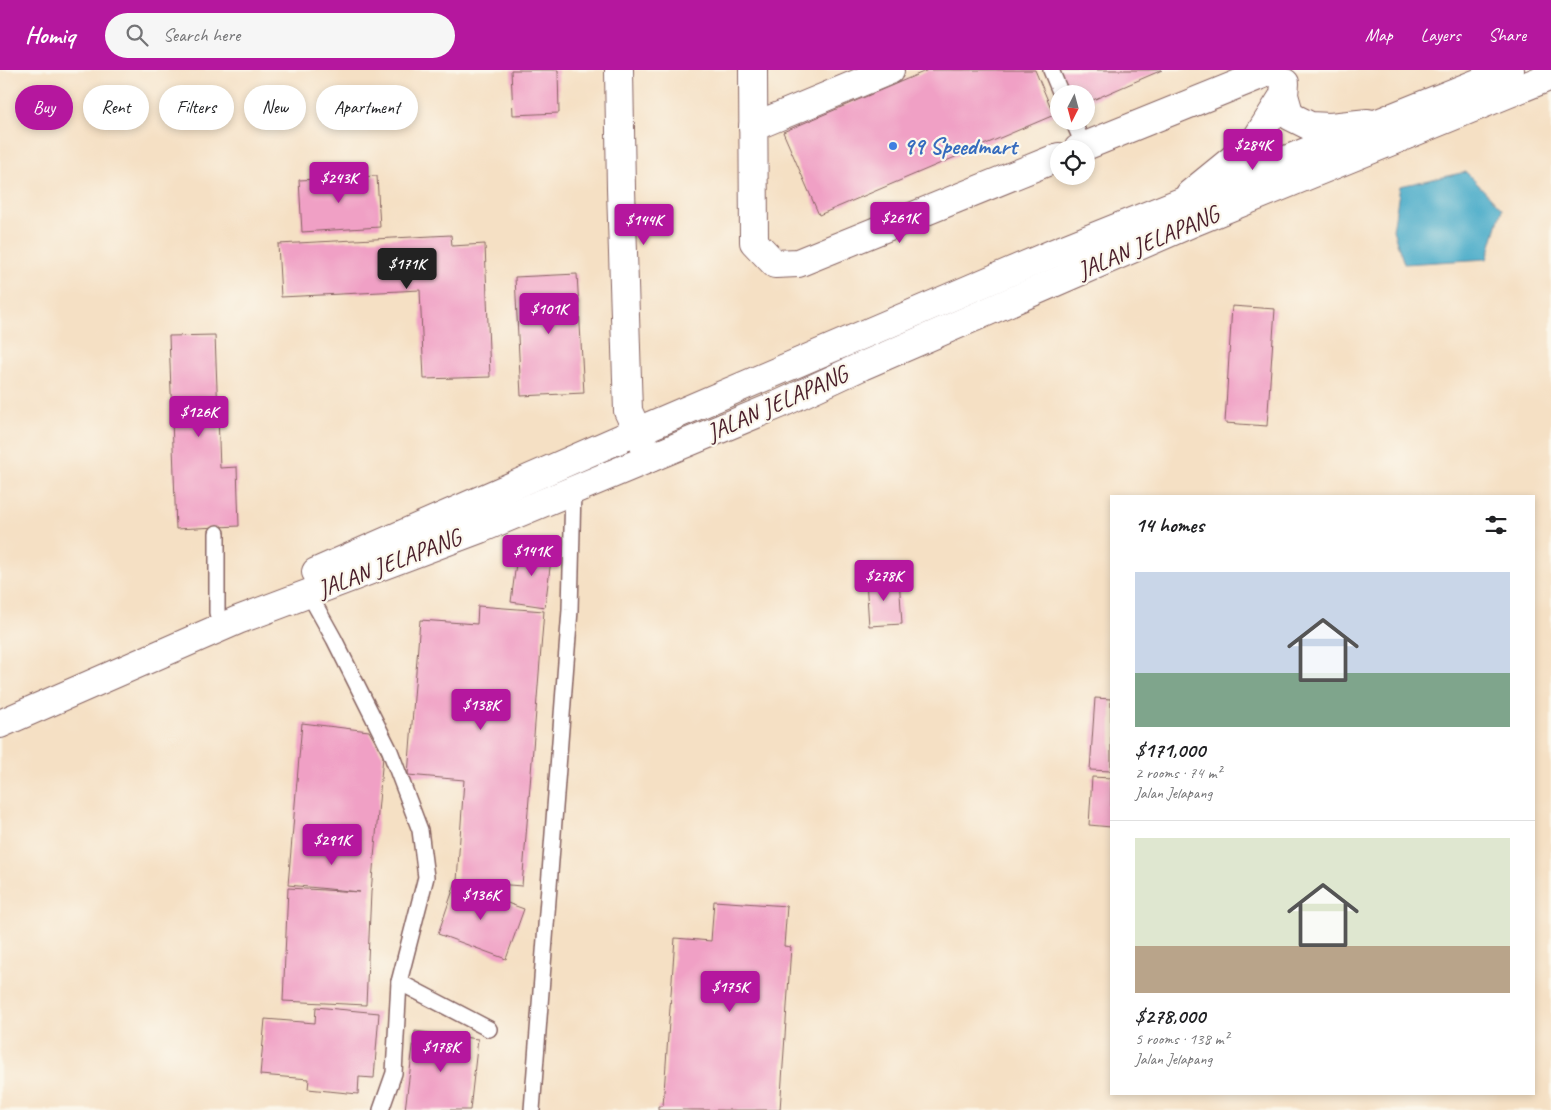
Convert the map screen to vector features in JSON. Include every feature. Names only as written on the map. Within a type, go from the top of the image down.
[{"type":"main road","points":[[619,70],[620,189],[628,411],[650,458]]},
{"type":"main road","points":[[753,70],[754,242],[775,264],[798,263],[1050,161]]},
{"type":"main road","points":[[753,127],[890,70]]},
{"type":"main road","points":[[1095,142],[1273,70]]},
{"type":"main road","name":"JALAN JELAPANG","points":[[0,707],[1054,253],[1510,70]]},
{"type":"main road","name":"JALAN JELAPANG","points":[[0,724],[238,620],[480,529],[780,404],[871,362],[1194,222],[1551,76]]},
{"type":"main road","points":[[1285,83],[1290,116],[1310,126],[1330,127],[1384,121]]},
{"type":"main road","points":[[1177,204],[1255,141],[1285,83]]},
{"type":"lane","points":[[1051,70],[1057,85]]},
{"type":"lane","points":[[532,1110],[570,610],[573,490]]},
{"type":"lane","points":[[217,533],[217,613]]},
{"type":"lane","points":[[309,594],[334,639],[390,751],[420,830],[426,877],[399,982],[394,1073],[381,1110]]},
{"type":"lane","points":[[399,982],[489,1029]]},
{"type":"water","points":[[1466,172],[1502,209],[1487,259],[1404,264],[1393,230],[1400,186]]},
{"type":"building","points":[[511,70],[558,70],[559,113],[513,115]]},
{"type":"building","points":[[928,70],[1035,70],[1050,106],[1050,117],[819,215],[783,132]]},
{"type":"building","points":[[1056,70],[1162,70],[1095,99],[1095,85],[1063,85]]},
{"type":"building","points":[[377,176],[380,227],[302,232],[299,180]]},
{"type":"building","points":[[451,235],[452,246],[485,244],[490,377],[424,379],[420,290],[281,297],[278,244]]},
{"type":"building","points":[[577,274],[584,393],[521,396],[515,277]]},
{"type":"building","points":[[1232,306],[1275,309],[1267,426],[1225,423]]},
{"type":"building","points":[[215,335],[220,468],[237,467],[239,526],[176,529],[169,336]]},
{"type":"building","points":[[518,548],[552,552],[545,607],[511,602]]},
{"type":"building","points":[[899,578],[902,624],[869,626],[866,580]]},
{"type":"building","points":[[478,606],[544,611],[522,886],[457,881],[464,780],[408,775],[420,620],[477,624]]},
{"type":"building","points":[[1095,698],[1110,699],[1110,771],[1090,770]]},
{"type":"building","points":[[302,723],[369,731],[383,756],[371,892],[366,1005],[283,1001],[288,888],[360,892],[288,885]]},
{"type":"building","points":[[1092,777],[1110,778],[1110,827],[1089,825]]},
{"type":"building","points":[[455,884],[524,909],[506,959],[438,934]]},
{"type":"building","points":[[714,901],[787,906],[784,946],[791,947],[780,1110],[658,1110],[658,1106],[663,1106],[675,938],[711,941]]},
{"type":"building","points":[[316,1007],[379,1013],[374,1078],[359,1077],[358,1094],[308,1089],[309,1079],[260,1075],[265,1019],[315,1023]]},
{"type":"building","points":[[415,1031],[478,1039],[470,1110],[405,1110]]},
{"type":"place","name":"99 Speedmart","points":[[893,146]]}]
